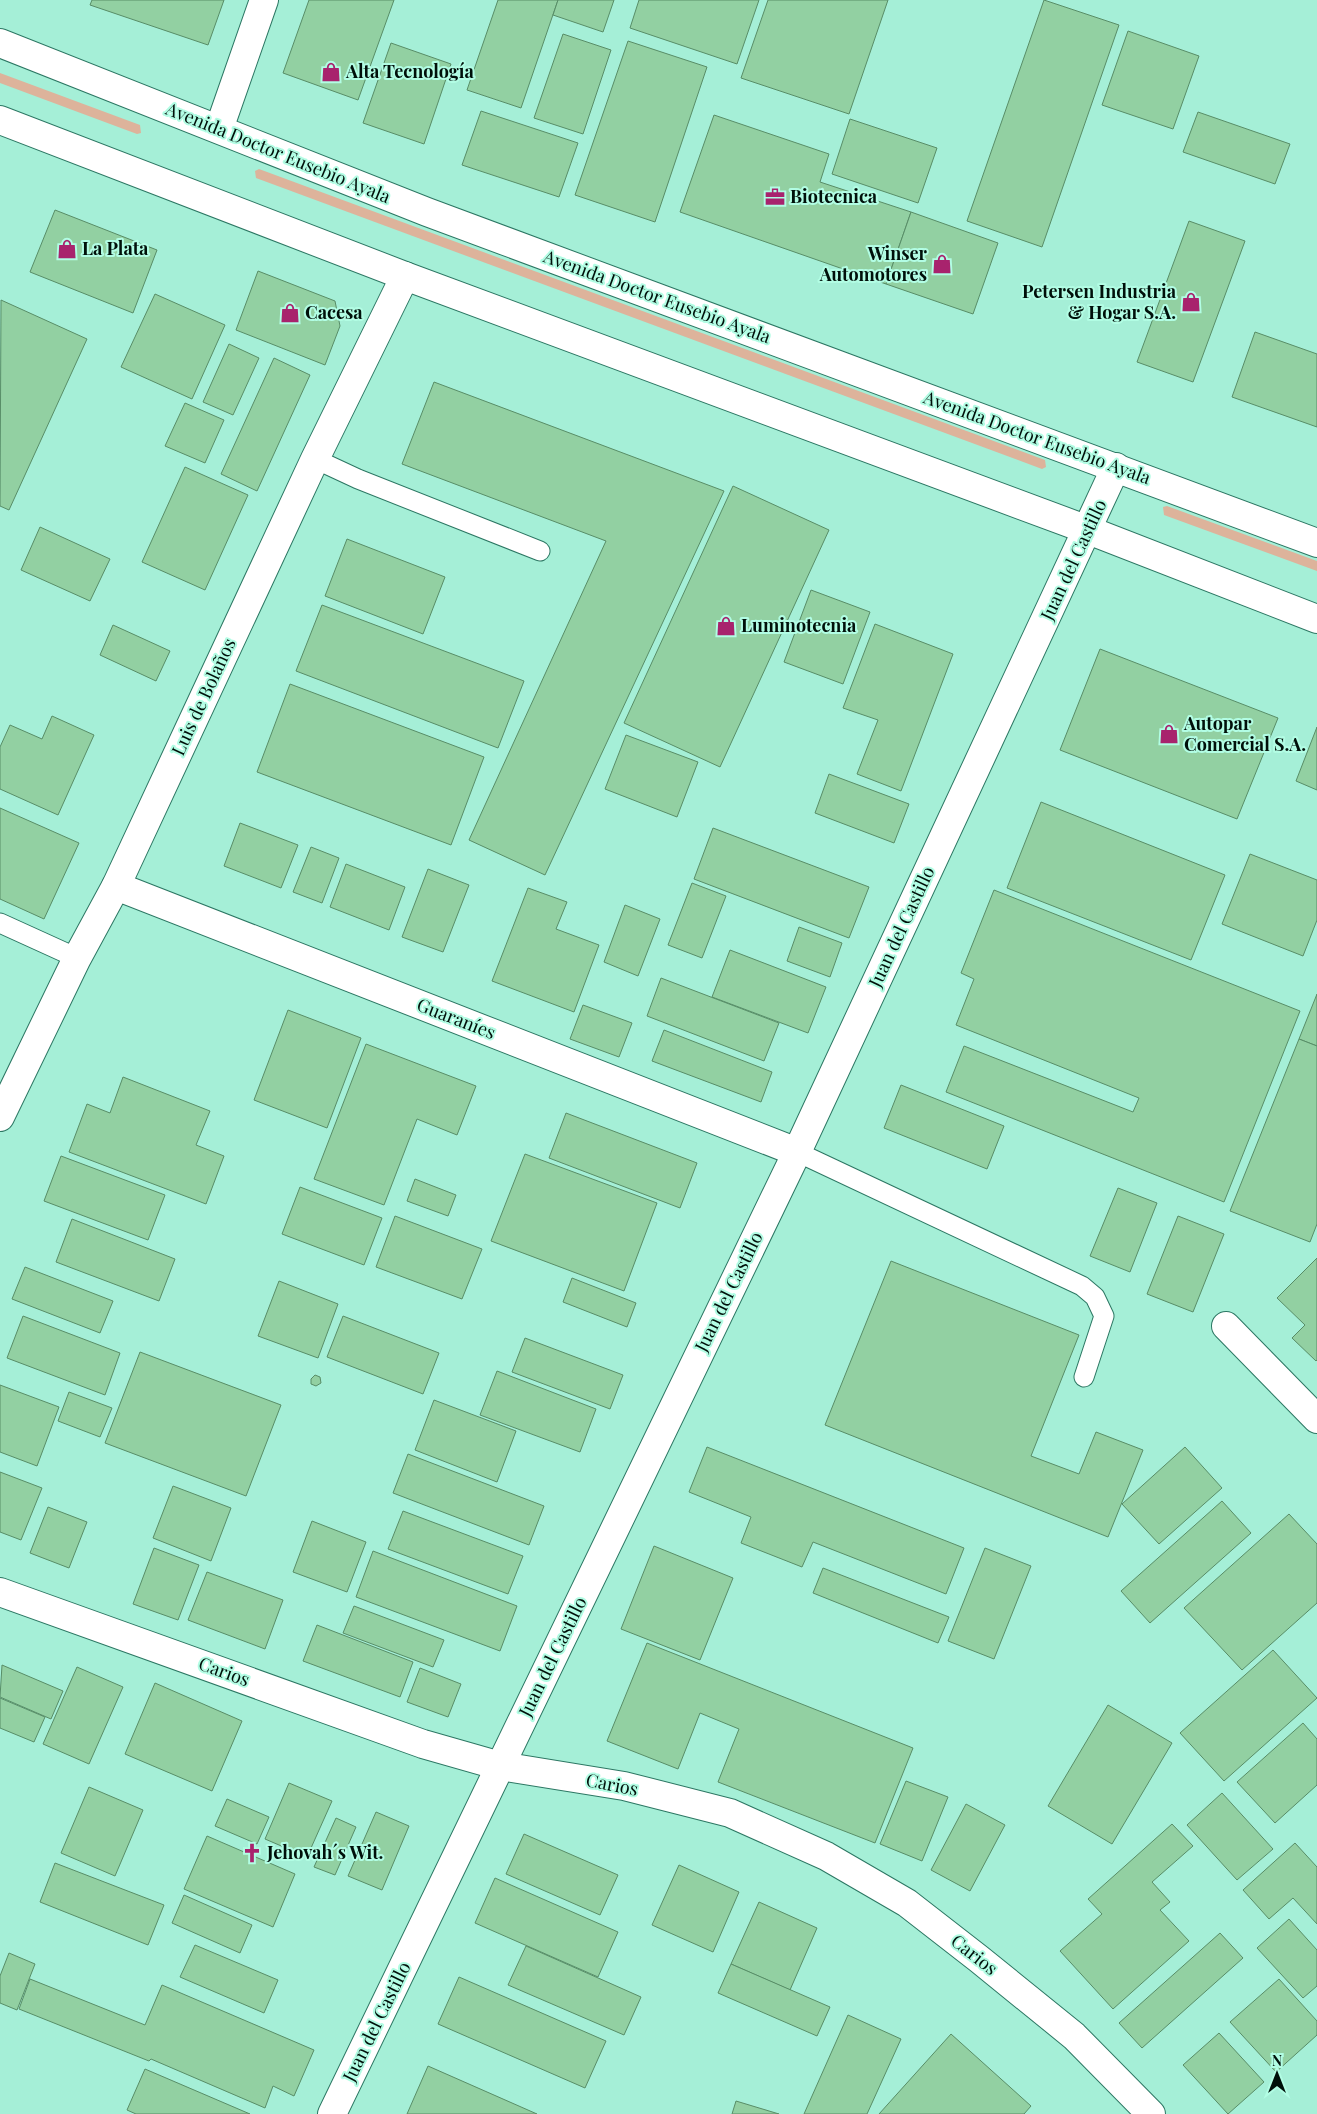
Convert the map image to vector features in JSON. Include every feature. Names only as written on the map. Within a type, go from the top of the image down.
[{"type":"main road","points":[[219,129],[264,0]]},
{"type":"main road","name":"Avenida Doctor Eusebio Ayala","points":[[0,43],[436,215],[1317,543]]},
{"type":"main road","points":[[0,120],[405,276],[1088,530],[1317,619]]},
{"type":"main road","name":"Luis de Bolaños","points":[[0,1116],[77,958],[116,886],[315,459],[405,276]]},
{"type":"main road","name":"Juan del Castillo","points":[[332,2114],[796,1152],[1116,467]]},
{"type":"main road","name":"Guaraníes","points":[[116,886],[796,1152]]},
{"type":"main road","points":[[1226,1326],[1317,1419]]},
{"type":"main road","name":"Carios","points":[[0,1592],[423,1744],[500,1766],[624,1786],[730,1813],[826,1856],[908,1903],[979,1959],[1074,2036],[1151,2114]]},
{"type":"lane","points":[[315,459],[358,479],[540,551]]},
{"type":"lane","points":[[0,923],[77,958]]},
{"type":"lane","points":[[796,1152],[1082,1286],[1095,1297],[1104,1316],[1084,1376]]},
{"type":"shaded area","points":[[0,73],[140,125],[141,133],[137,134],[0,83]]},
{"type":"shaded area","points":[[259,169],[1045,460],[1046,467],[1042,469],[256,178],[255,171]]},
{"type":"shaded area","points":[[1167,506],[1317,561],[1317,571],[1164,515],[1163,507]]},
{"type":"building","points":[[92,0],[224,0],[208,45],[90,5]]},
{"type":"building","points":[[309,0],[394,0],[358,100],[283,73]]},
{"type":"building","points":[[498,0],[558,0],[521,108],[467,90]]},
{"type":"building","points":[[558,0],[614,0],[603,32],[553,15]]},
{"type":"building","points":[[639,0],[759,0],[737,64],[630,28]]},
{"type":"building","points":[[768,0],[888,0],[849,114],[741,78]]},
{"type":"building","points":[[1044,0],[1119,25],[1042,247],[967,221]]},
{"type":"building","points":[[1128,31],[1199,56],[1173,129],[1102,105]]},
{"type":"building","points":[[563,34],[611,50],[583,134],[534,118]]},
{"type":"building","points":[[628,41],[707,67],[655,222],[575,195]]},
{"type":"building","points":[[391,43],[451,64],[424,144],[363,123]]},
{"type":"building","points":[[481,111],[578,143],[559,197],[462,165]]},
{"type":"building","points":[[1198,112],[1290,144],[1275,184],[1183,152]]},
{"type":"building","name":"Biotecnica","points":[[714,115],[829,154],[820,182],[911,212],[886,284],[680,212]]},
{"type":"building","points":[[850,119],[937,148],[918,203],[832,174]]},
{"type":"building","points":[[55,210],[157,250],[133,313],[30,272]]},
{"type":"building","name":"Winser Automotores","points":[[911,212],[998,243],[973,314],[886,284]]},
{"type":"building","name":"Petersen Industria & Hogar S.A.","points":[[1189,221],[1245,241],[1193,382],[1137,362]]},
{"type":"building","name":"Cacesa","points":[[258,271],[335,301],[340,326],[325,365],[236,330]]},
{"type":"building","points":[[155,294],[225,325],[192,399],[121,367]]},
{"type":"building","points":[[1,300],[87,339],[9,510],[0,506]]},
{"type":"building","points":[[1255,332],[1317,354],[1317,427],[1232,397]]},
{"type":"building","points":[[229,344],[259,358],[233,415],[203,402]]},
{"type":"building","points":[[274,358],[310,375],[257,491],[221,474]]},
{"type":"building","points":[[434,382],[724,491],[545,875],[469,840],[606,541],[402,464]]},
{"type":"building","points":[[185,403],[224,420],[205,463],[165,446]]},
{"type":"building","points":[[185,467],[248,495],[205,590],[142,562]]},
{"type":"building","name":"Luminotecnia","points":[[733,486],[829,530],[720,767],[624,723]]},
{"type":"building","points":[[40,527],[110,559],[90,601],[21,570]]},
{"type":"building","points":[[347,539],[445,577],[423,634],[325,596]]},
{"type":"building","points":[[811,590],[870,612],[843,684],[784,662]]},
{"type":"building","points":[[322,605],[524,681],[498,748],[296,671]]},
{"type":"building","points":[[875,624],[953,654],[901,791],[857,774],[878,720],[843,708]]},
{"type":"building","points":[[113,625],[170,651],[156,681],[100,655]]},
{"type":"building","name":"Autopar Comercial S.A.","points":[[1100,649],[1278,718],[1237,819],[1060,750]]},
{"type":"building","points":[[290,684],[484,757],[451,845],[257,772]]},
{"type":"building","points":[[52,716],[94,735],[58,815],[0,789],[0,747],[10,725],[42,739]]},
{"type":"building","points":[[1317,727],[1317,790],[1296,781]]},
{"type":"building","points":[[626,735],[698,762],[677,817],[605,789]]},
{"type":"building","points":[[829,774],[909,804],[894,843],[815,813]]},
{"type":"building","points":[[1041,802],[1225,875],[1191,960],[1007,888]]},
{"type":"building","points":[[0,808],[79,843],[44,919],[0,899]]},
{"type":"building","points":[[240,823],[298,845],[281,888],[224,866]]},
{"type":"building","points":[[713,828],[869,887],[849,938],[694,879]]},
{"type":"building","points":[[311,847],[339,858],[322,903],[293,892]]},
{"type":"building","points":[[1250,854],[1317,880],[1317,920],[1303,956],[1222,924]]},
{"type":"building","points":[[346,864],[405,887],[389,930],[330,907]]},
{"type":"building","points":[[428,869],[469,885],[443,952],[402,937]]},
{"type":"building","points":[[692,883],[726,896],[702,958],[668,945]]},
{"type":"building","points":[[528,888],[567,902],[556,929],[599,945],[574,1012],[492,981]]},
{"type":"building","points":[[994,890],[1300,1011],[1224,1202],[946,1092],[964,1046],[1133,1112],[1139,1098],[956,1025],[974,979],[961,973]]},
{"type":"building","points":[[625,905],[660,919],[638,976],[604,962]]},
{"type":"building","points":[[799,927],[842,943],[830,977],[787,961]]},
{"type":"building","points":[[730,950],[826,987],[808,1033],[712,997]]},
{"type":"building","points":[[661,978],[779,1023],[764,1061],[647,1016]]},
{"type":"building","points":[[1317,994],[1317,1046],[1299,1039]]},
{"type":"building","points":[[583,1005],[632,1023],[619,1057],[570,1039]]},
{"type":"building","points":[[288,1010],[361,1038],[327,1128],[254,1100]]},
{"type":"building","points":[[664,1030],[772,1072],[761,1102],[652,1061]]},
{"type":"building","points":[[1299,1039],[1317,1046],[1317,1224],[1310,1242],[1230,1211]]},
{"type":"building","points":[[366,1044],[476,1086],[457,1135],[417,1119],[384,1205],[314,1179]]},
{"type":"building","points":[[123,1077],[210,1111],[196,1145],[224,1156],[206,1204],[69,1152],[87,1104],[110,1113]]},
{"type":"building","points":[[901,1085],[1004,1126],[987,1169],[884,1128]]},
{"type":"building","points":[[566,1113],[697,1163],[680,1208],[549,1158]]},
{"type":"building","points":[[525,1154],[657,1203],[624,1291],[491,1241]]},
{"type":"building","points":[[61,1156],[165,1195],[148,1240],[44,1201]]},
{"type":"building","points":[[415,1179],[456,1195],[448,1216],[407,1201]]},
{"type":"building","points":[[300,1187],[382,1218],[364,1265],[282,1234]]},
{"type":"building","points":[[1118,1188],[1157,1203],[1130,1272],[1090,1256]]},
{"type":"building","points":[[395,1216],[482,1249],[462,1299],[376,1267]]},
{"type":"building","points":[[1178,1216],[1224,1234],[1193,1312],[1147,1294]]},
{"type":"building","points":[[72,1219],[175,1259],[159,1301],[56,1262]]},
{"type":"building","points":[[1317,1258],[1316,1361],[1292,1338],[1305,1325],[1277,1298]]},
{"type":"building","points":[[891,1261],[1079,1335],[1031,1456],[1079,1474],[1096,1432],[1143,1450],[1108,1537],[825,1425]]},
{"type":"building","points":[[25,1267],[113,1301],[100,1333],[12,1299]]},
{"type":"building","points":[[572,1278],[636,1303],[627,1327],[563,1302]]},
{"type":"building","points":[[279,1281],[338,1304],[318,1358],[258,1336]]},
{"type":"building","points":[[23,1316],[120,1353],[105,1395],[7,1358]]},
{"type":"building","points":[[343,1316],[439,1353],[423,1394],[327,1357]]},
{"type":"building","points":[[525,1338],[623,1375],[610,1409],[512,1372]]},
{"type":"building","points":[[140,1352],[281,1405],[246,1496],[105,1443]]},
{"type":"building","points":[[497,1371],[596,1409],[580,1452],[480,1415]]},
{"type":"building","points":[[315,1375],[320,1377],[321,1383],[316,1386],[311,1384],[311,1379]]},
{"type":"building","points":[[0,1385],[59,1407],[37,1466],[0,1452]]},
{"type":"building","points":[[69,1392],[112,1408],[100,1437],[58,1421]]},
{"type":"building","points":[[434,1400],[516,1431],[497,1482],[415,1450]]},
{"type":"building","points":[[707,1447],[964,1548],[946,1594],[813,1542],[802,1567],[741,1543],[751,1517],[689,1492]]},
{"type":"building","points":[[1185,1447],[1222,1488],[1159,1544],[1122,1504]]},
{"type":"building","points":[[408,1454],[544,1506],[529,1545],[393,1493]]},
{"type":"building","points":[[0,1472],[42,1488],[21,1540],[0,1532]]},
{"type":"building","points":[[173,1486],[231,1508],[211,1561],[153,1538]]},
{"type":"building","points":[[1222,1501],[1251,1533],[1150,1623],[1121,1591]]},
{"type":"building","points":[[48,1507],[87,1522],[69,1568],[30,1553]]},
{"type":"building","points":[[403,1511],[523,1556],[508,1594],[388,1549]]},
{"type":"building","points":[[1289,1514],[1317,1544],[1317,1603],[1242,1670],[1184,1608]]},
{"type":"building","points":[[312,1521],[366,1542],[347,1592],[293,1572]]},
{"type":"building","points":[[654,1546],[733,1578],[700,1660],[621,1629]]},
{"type":"building","points":[[154,1548],[199,1565],[178,1620],[133,1604]]},
{"type":"building","points":[[985,1548],[1031,1566],[994,1659],[948,1641]]},
{"type":"building","points":[[373,1551],[517,1606],[500,1651],[356,1597]]},
{"type":"building","points":[[823,1568],[949,1617],[938,1643],[813,1593]]},
{"type":"building","points":[[207,1572],[283,1600],[265,1649],[188,1620]]},
{"type":"building","points":[[354,1606],[444,1640],[433,1667],[343,1633]]},
{"type":"building","points":[[317,1625],[413,1662],[400,1697],[303,1661]]},
{"type":"building","points":[[647,1643],[913,1748],[875,1843],[718,1782],[739,1729],[700,1713],[678,1769],[607,1741]]},
{"type":"building","points":[[1273,1650],[1317,1698],[1224,1781],[1180,1733]]},
{"type":"building","points":[[2,1665],[63,1691],[51,1719],[0,1697]]},
{"type":"building","points":[[77,1667],[123,1687],[89,1764],[43,1744]]},
{"type":"building","points":[[420,1668],[461,1684],[448,1717],[407,1702]]},
{"type":"building","points":[[155,1683],[242,1721],[212,1791],[125,1754]]},
{"type":"building","points":[[0,1698],[45,1717],[34,1742],[0,1728]]},
{"type":"building","points":[[1108,1705],[1172,1743],[1112,1844],[1048,1806]]},
{"type":"building","points":[[1303,1723],[1317,1739],[1317,1785],[1275,1823],[1237,1782]]},
{"type":"building","points":[[906,1781],[948,1797],[922,1861],[880,1844]]},
{"type":"building","points":[[289,1783],[332,1801],[307,1857],[265,1839]]},
{"type":"building","points":[[89,1787],[143,1810],[115,1876],[61,1853]]},
{"type":"building","points":[[1222,1793],[1273,1849],[1237,1880],[1187,1825]]},
{"type":"building","points":[[227,1799],[269,1817],[257,1844],[215,1826]]},
{"type":"building","points":[[966,1804],[1005,1825],[970,1891],[931,1870]]},
{"type":"building","points":[[376,1812],[409,1826],[382,1890],[348,1876]]},
{"type":"building","points":[[336,1818],[356,1827],[335,1875],[314,1867]]},
{"type":"building","points":[[1172,1824],[1193,1846],[1152,1882],[1170,1902],[1160,1910],[1189,1941],[1113,2009],[1060,1951],[1102,1914],[1088,1899]]},
{"type":"building","points":[[524,1834],[618,1875],[600,1915],[506,1874]]},
{"type":"building","points":[[207,1836],[295,1874],[273,1927],[184,1889]]},
{"type":"building","points":[[1295,1843],[1317,1867],[1317,1924],[1293,1898],[1269,1919],[1243,1890]]},
{"type":"building","points":[[55,1863],[164,1905],[148,1945],[40,1902]]},
{"type":"building","points":[[679,1865],[739,1892],[713,1952],[652,1925]]},
{"type":"building","points":[[495,1878],[618,1932],[598,1977],[475,1923]]},
{"type":"building","points":[[184,1895],[252,1925],[240,1953],[172,1923]]},
{"type":"building","points":[[759,1902],[817,1928],[790,1990],[731,1964]]},
{"type":"building","points":[[1289,1919],[1317,1950],[1317,1986],[1303,1998],[1257,1948]]},
{"type":"building","points":[[1220,1933],[1243,1958],[1142,2048],[1119,2023]]},
{"type":"building","points":[[195,1945],[278,1980],[264,2013],[180,1977]]},
{"type":"building","points":[[526,1946],[641,1997],[624,2035],[508,1985]]},
{"type":"building","points":[[9,1953],[35,1964],[17,2010],[0,2003],[0,1976]]},
{"type":"building","points":[[731,1964],[830,2007],[817,2036],[718,1993]]},
{"type":"building","points":[[459,1977],[606,2041],[585,2088],[438,2024]]},
{"type":"building","points":[[30,1979],[145,2025],[162,1985],[314,2050],[294,2096],[273,2086],[265,2108],[151,2059],[149,2061],[19,2009]]},
{"type":"building","points":[[1279,1979],[1317,2021],[1317,2035],[1276,2072],[1230,2022]]},
{"type":"building","points":[[848,2015],[901,2039],[867,2114],[804,2114]]},
{"type":"building","points":[[1219,2033],[1264,2082],[1228,2114],[1183,2065]]},
{"type":"building","points":[[951,2034],[1031,2106],[1024,2114],[879,2114]]},
{"type":"building","points":[[428,2066],[537,2114],[407,2114]]},
{"type":"building","points":[[145,2069],[250,2114],[136,2114],[127,2110]]},
{"type":"building","points":[[736,2101],[779,2114],[732,2114]]},
{"type":"place","name":"Alta Tecnología","points":[[331,72]]},
{"type":"place","name":"Biotecnica","points":[[775,197]]},
{"type":"place","name":"La Plata","points":[[67,249]]},
{"type":"place","name":"Winser Automotores","points":[[942,264]]},
{"type":"place","name":"Petersen Industria & Hogar S.A.","points":[[1191,302]]},
{"type":"place","name":"Cacesa","points":[[290,313]]},
{"type":"place","name":"Luminotecnia","points":[[726,626]]},
{"type":"place","name":"Autopar Comercial S.A.","points":[[1169,734]]},
{"type":"place","name":"Jehovah´s Wit.","points":[[252,1853]]}]
